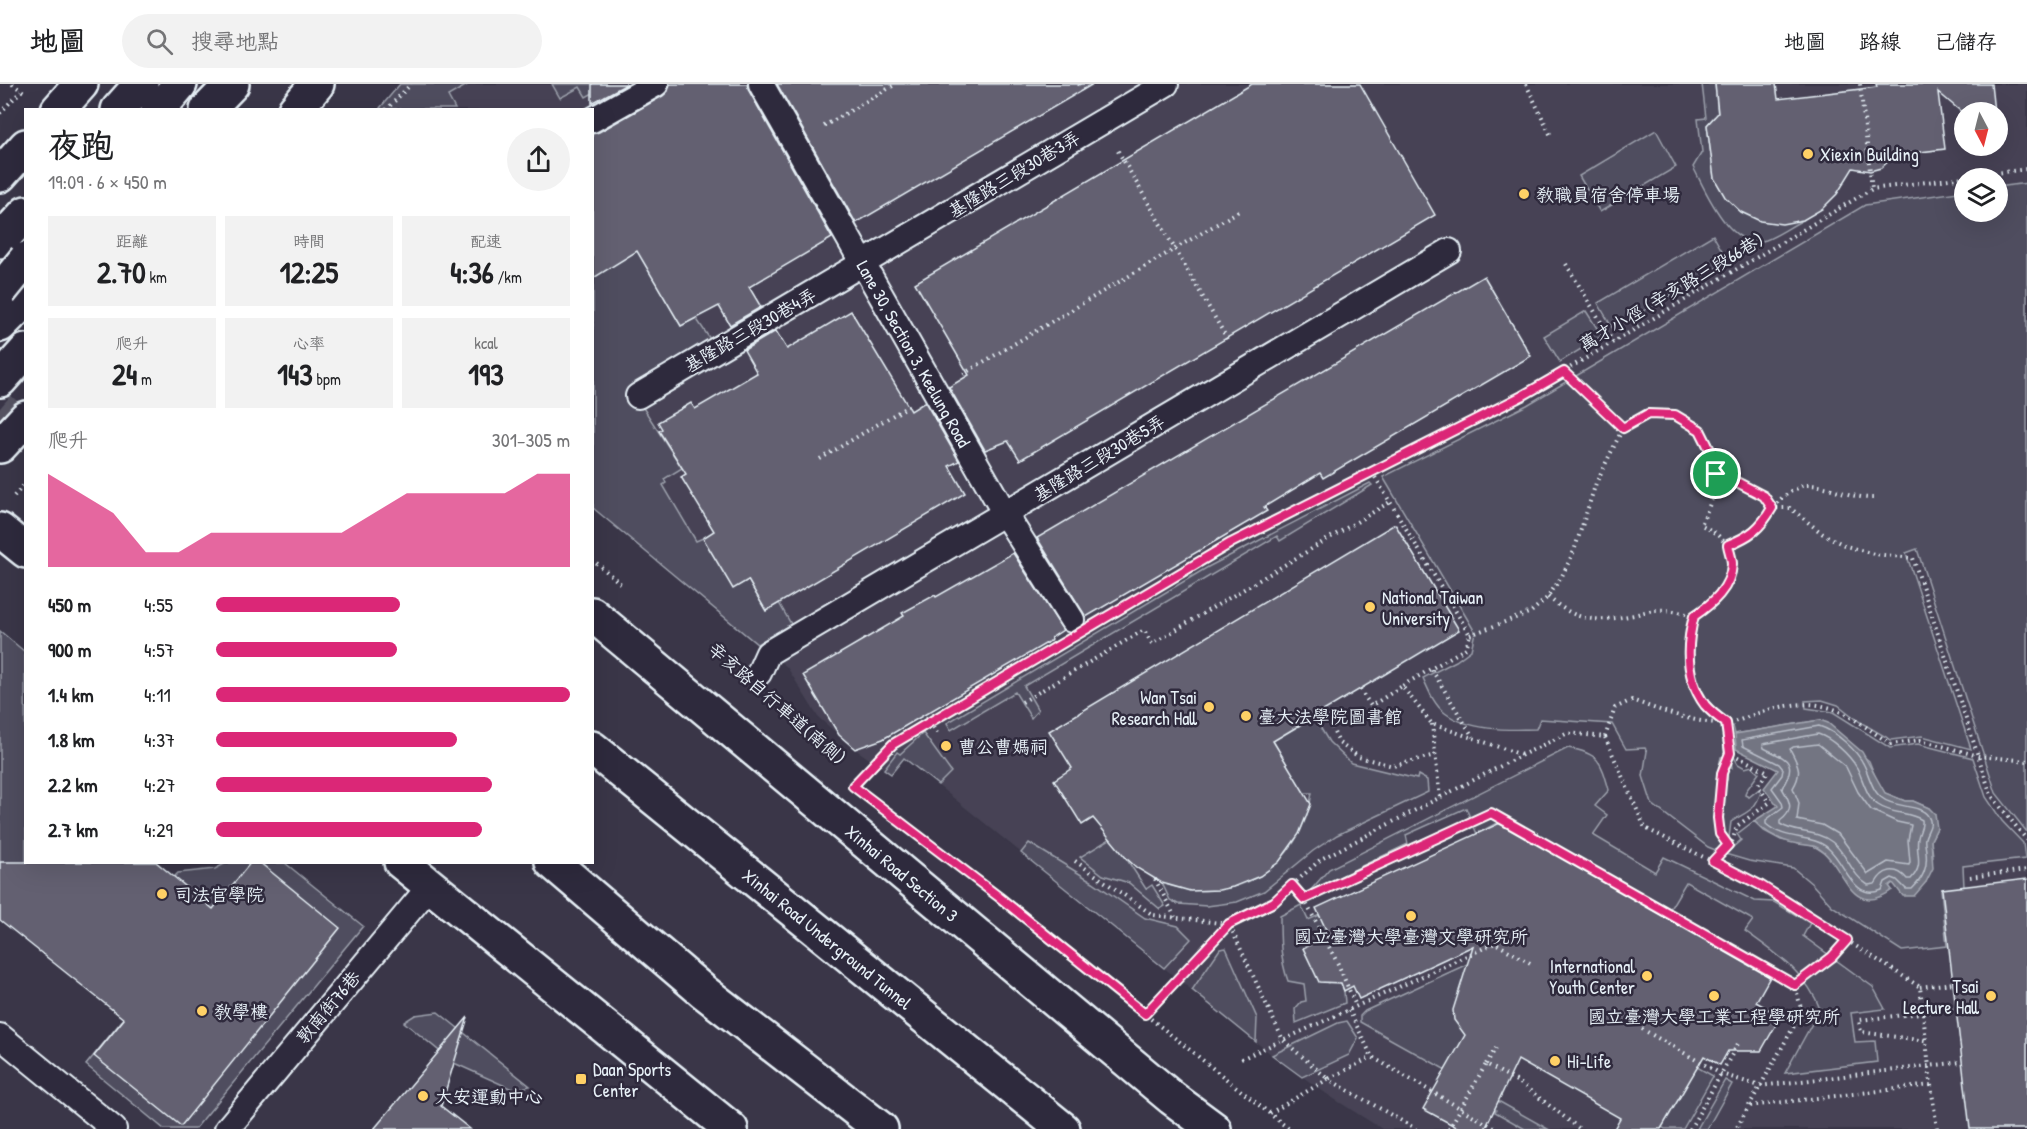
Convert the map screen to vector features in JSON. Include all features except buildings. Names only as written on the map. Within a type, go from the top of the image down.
[{"type":"main road","points":[[60,108],[81,84]]},
{"type":"main road","points":[[120,108],[141,84]]},
{"type":"main road","points":[[148,108],[167,84]]},
{"type":"main road","points":[[160,108],[180,84]]},
{"type":"main road","points":[[209,108],[232,84]]},
{"type":"main road","points":[[236,108],[256,84]]},
{"type":"main road","points":[[297,108],[317,84]]},
{"type":"main road","points":[[0,241],[24,215]]},
{"type":"main road","points":[[0,291],[24,262]]},
{"type":"main road","points":[[0,325],[24,300]]},
{"type":"main road","points":[[0,380],[24,353]]},
{"type":"main road","points":[[0,446],[24,420]]},
{"type":"main road","points":[[0,530],[24,549]]},
{"type":"main road","name":"Xinhai Road Section 3","points":[[594,616],[1172,1098],[1214,1129]]},
{"type":"main road","name":"Xinhai Road Underground Tunnel","points":[[594,750],[1063,1129]]},
{"type":"main road","points":[[403,864],[731,1129]]},
{"type":"main road","points":[[554,864],[704,992],[881,1129]]},
{"type":"lane","points":[[594,119],[656,84]]},
{"type":"lane","name":"Lane 30, Section 3, Keelung Road","points":[[761,84],[1005,514],[1072,620]]},
{"type":"lane","name":"基隆路三段30巷3弄","points":[[862,264],[1166,84]]},
{"type":"lane","name":"基隆路三段30巷5弄","points":[[759,673],[768,653],[1449,251]]},
{"type":"lane","name":"基隆路三段30巷4弄","points":[[638,396],[862,264]]},
{"type":"lane","name":"敦南街76巷","points":[[227,1129],[430,886]]},
{"type":"lane","points":[[0,1036],[114,1129]]},
{"type":"path","points":[[0,113],[21,91],[12,84]]},
{"type":"path","points":[[388,108],[411,84]]},
{"type":"path","points":[[794,143],[896,84]]},
{"type":"path","points":[[1079,84],[1246,371]]},
{"type":"path","points":[[1526,84],[1551,136]]},
{"type":"path","points":[[1860,84],[1872,189]]},
{"type":"path","name":"萬才小徑 (辛亥路三段66巷)","points":[[1100,621],[1231,543],[1522,396],[1872,189],[2027,169]]},
{"type":"path","points":[[820,459],[1239,211]]},
{"type":"path","points":[[1566,264],[1613,342]]},
{"type":"path","points":[[1564,372],[1623,428]]},
{"type":"path","points":[[1470,635],[1531,612],[1548,597],[1562,576],[1574,551],[1596,483],[1623,428],[1648,414],[1675,415],[1700,430],[1713,456],[1716,474],[1715,492],[1701,525],[1716,532],[1728,545],[1732,564],[1725,588],[1711,604],[1694,616],[1689,638],[1689,665],[1696,689],[1706,706],[1726,723],[1730,753],[1722,773],[1718,818],[1720,834],[1728,845]]},
{"type":"path","points":[[1360,689],[1371,706],[1466,648],[1470,635],[1372,472]]},
{"type":"path","points":[[1716,474],[1764,496],[1772,508]]},
{"type":"path","points":[[1728,545],[1745,538],[1762,525],[1784,494],[1804,484],[1824,487],[1860,499],[1875,498]]},
{"type":"path","points":[[1022,702],[1144,630],[1152,644],[1390,502]]},
{"type":"path","points":[[1772,508],[1790,508],[1823,534],[1846,546],[1874,554],[1913,558],[1991,795],[2027,840]]},
{"type":"path","points":[[594,561],[627,590]]},
{"type":"path","points":[[1548,597],[1563,610],[1586,620],[1611,619],[1657,610],[1675,611],[1694,616]]},
{"type":"path","points":[[938,734],[930,722],[1060,645]]},
{"type":"path","points":[[1431,669],[1474,738]]},
{"type":"path","points":[[1402,686],[1432,724],[1440,798]]},
{"type":"path","points":[[1953,983],[1920,987],[1760,885],[1644,828],[1605,737],[1615,708],[1632,700],[1688,718],[1726,723],[1764,711],[1809,704],[1825,706],[1844,714],[1891,744],[1920,740],[1979,756],[2027,761]]},
{"type":"path","points":[[1324,711],[1340,743],[1359,757],[1393,766],[1436,755]]},
{"type":"path","name":"辛亥路自行車道(南側)","points":[[862,793],[853,786],[893,744],[930,722]]},
{"type":"path","points":[[1432,724],[1522,755]]},
{"type":"path","points":[[1145,1014],[1229,924],[1274,902],[1321,859],[1568,733],[1605,737]]},
{"type":"path","points":[[1713,861],[1732,842],[1737,826],[1769,803],[1758,785],[1768,772],[1730,753]]},
{"type":"path","points":[[1304,899],[1491,813],[1795,985],[1802,1012],[1736,1129]]},
{"type":"path","points":[[1075,861],[1153,915],[1229,924]]},
{"type":"path","points":[[962,869],[1289,1129]]},
{"type":"path","points":[[1970,877],[2027,870]]},
{"type":"path","points":[[1155,879],[1176,917]]},
{"type":"path","points":[[1292,885],[1304,899],[1338,964],[1356,1006]]},
{"type":"path","points":[[1229,924],[1283,1040],[1328,1079],[1416,1129]]},
{"type":"path","points":[[1486,940],[1489,946]]},
{"type":"path","points":[[1795,985],[1832,957],[1847,940]]},
{"type":"path","points":[[1241,1059],[1496,943],[1532,964]]},
{"type":"path","points":[[1920,987],[1937,1129]]},
{"type":"path","points":[[1926,1041],[1861,1032],[1859,1020],[1956,1008]]},
{"type":"path","points":[[1349,1010],[1372,1057],[1496,1129]]},
{"type":"path","points":[[1642,1029],[1721,1074],[1760,1086],[1962,1062]]},
{"type":"path","points":[[1690,1129],[1739,1042]]},
{"type":"path","points":[[1449,1129],[1496,1048]]},
{"type":"path","points":[[1270,1113],[1328,1079],[1372,1057]]},
{"type":"path","points":[[1486,1064],[1520,1083],[1580,1129]]},
{"type":"path","points":[[1749,1106],[1931,1085]]},
{"type":"shaded area","name":"National Taiwan University","points":[[400,84],[2027,84],[2027,1129],[1382,1129],[1331,1097],[1272,1055],[904,758],[891,774],[855,749],[818,717],[787,667],[594,509],[594,108],[380,108]]},
{"type":"shaded area","points":[[400,84],[469,84],[448,96],[454,108],[380,108]]},
{"type":"shaded area","points":[[552,84],[607,85],[586,97],[580,87],[560,98]]},
{"type":"shaded area","points":[[1702,84],[1715,84],[1718,117],[1714,117],[1707,125],[1714,178],[1803,220],[1771,238],[1753,241],[1741,237],[1721,217],[1693,167],[1702,152],[1698,119],[1706,118]]},
{"type":"shaded area","points":[[1656,130],[1676,167],[1600,212],[1579,176]]},
{"type":"shaded area","points":[[2027,183],[2027,832],[1996,793],[1917,549],[1906,553],[1971,749],[1922,736],[1891,740],[1860,722],[1838,705],[1822,700],[1805,701],[1806,708],[1833,712],[1890,748],[1918,744],[1973,758],[1986,797],[2002,821],[2023,843],[2025,859],[1963,866],[1964,887],[1941,890],[1947,946],[1902,951],[1832,906],[1793,868],[1749,861],[1725,854],[1741,840],[1737,834],[1754,821],[1764,831],[1781,840],[1814,846],[1825,853],[1864,898],[1875,898],[1885,894],[1892,890],[1889,886],[1893,883],[1926,882],[1933,856],[1931,840],[1937,828],[1929,808],[1885,793],[1869,761],[1820,720],[1735,734],[1733,726],[1722,727],[1725,757],[1721,757],[1718,802],[1715,805],[1717,835],[1722,842],[1718,851],[1708,847],[1652,804],[1643,776],[1647,751],[1645,748],[1626,749],[1612,724],[1540,719],[1536,729],[1489,728],[1465,723],[1445,713],[1432,697],[1423,678],[1456,661],[1471,650],[1475,632],[1383,477],[1527,405],[1865,205],[1954,193],[1954,222],[2008,222],[2008,186]]},
{"type":"shaded area","points":[[1713,235],[1728,261],[1613,329],[1598,303]]},
{"type":"shaded area","points":[[637,250],[681,326],[696,318],[710,339],[631,389],[682,468],[664,479],[666,483],[663,485],[696,541],[703,538],[733,588],[748,580],[766,611],[779,603],[791,624],[757,644],[594,509],[594,277]]},
{"type":"shaded area","points":[[1586,311],[1602,336],[1560,362],[1544,336]]},
{"type":"shaded area","points":[[1370,483],[1372,485],[1280,541],[1277,536],[1024,686],[1038,710],[1031,718],[1015,692],[951,730],[947,723],[1208,567]]},
{"type":"shaded area","name":"司法官學院","points":[[0,631],[24,651],[24,864],[46,864],[174,877],[178,873],[215,869],[224,864],[286,864],[363,926],[195,1129],[164,1129],[86,1065],[166,966],[0,890]]},
{"type":"shaded area","points":[[1314,717],[1329,742],[1351,763],[1417,779],[1418,775],[1427,780],[1428,792],[1337,835],[1313,851],[1264,891],[1237,902],[1207,906],[1178,904],[1170,900],[1162,883],[1189,889],[1214,890],[1238,885],[1260,876],[1279,861],[1294,842],[1305,819],[1312,793],[1304,793],[1273,741]]},
{"type":"shaded area","points":[[923,733],[951,772],[938,785],[904,758],[891,774],[884,769],[897,752],[900,754]]},
{"type":"shaded area","points":[[1568,748],[1586,753],[1597,760],[1601,765],[1609,790],[1595,806],[1607,815],[1593,835],[1655,872],[1664,857],[1755,901],[1774,902],[1810,923],[1803,936],[1873,987],[1885,1009],[1851,1013],[1855,1042],[1875,1041],[1877,1062],[1785,1073],[1820,1009],[1814,996],[1798,974],[1778,955],[1745,931],[1753,920],[1686,882],[1670,909],[1507,817],[1477,834],[1466,808],[1406,835],[1408,844],[1310,891],[1329,869]]},
{"type":"shaded area","points":[[1734,757],[1738,764],[1745,768],[1752,766],[1759,773],[1745,795],[1749,797],[1758,790],[1761,792],[1749,811],[1731,822],[1729,837],[1720,828],[1724,781],[1727,780],[1727,769],[1732,768],[1731,761]]},
{"type":"shaded area","points":[[1133,825],[1126,858],[1146,889],[1152,885],[1165,906],[1160,909],[1129,883],[1103,875],[1080,857]]},
{"type":"shaded area","points":[[1029,843],[1093,882],[1145,918],[1178,926],[1191,939],[1164,968],[1021,853]]},
{"type":"shaded area","points":[[1301,905],[1308,920],[1320,915],[1329,935],[1303,948],[1319,980],[1328,983],[1337,973],[1344,991],[1345,1003],[1296,1023],[1295,1009],[1301,1002],[1306,1001],[1304,984],[1288,981],[1285,973],[1280,941],[1280,916]]},
{"type":"shaded area","points":[[1226,948],[1257,1018],[1256,1042],[1192,990],[1220,949]]},
{"type":"shaded area","points":[[1498,950],[1484,1041],[1462,1079],[1360,1022],[1360,1016],[1365,1011]]},
{"type":"shaded area","points":[[438,1012],[530,1086],[514,1090],[454,1063],[404,1022],[415,1015]]},
{"type":"shaded area","points":[[1347,1021],[1358,1038],[1349,1055],[1302,1077],[1272,1055],[1338,1023]]},
{"type":"shaded area","points":[[1639,1034],[1713,1076],[1683,1129],[1662,1127]]},
{"type":"shaded area","points":[[1725,1080],[1732,1084],[1707,1129],[1697,1129]]},
{"type":"shaded area","points":[[1484,1093],[1548,1129],[1525,1129],[1495,1112],[1496,1110],[1480,1100]]},
{"type":"water","points":[[1820,720],[1828,723],[1862,752],[1885,793],[1905,801],[1913,801],[1929,808],[1935,814],[1937,828],[1931,840],[1933,868],[1926,882],[1914,896],[1903,896],[1893,883],[1889,886],[1892,890],[1877,898],[1866,899],[1856,894],[1848,886],[1826,854],[1816,847],[1779,839],[1754,821],[1778,806],[1764,788],[1778,770],[1736,749],[1735,734]]},
{"type":"tunnel","points":[[0,408],[24,428]]},
{"type":"place","name":"Xiexin Building","points":[[1808,154]]},
{"type":"place","name":"教職員宿舍停車場","points":[[1524,194]]},
{"type":"place","name":"National Taiwan University","points":[[1370,607]]},
{"type":"place","name":"Wan Tsai Research Hall","points":[[1209,707]]},
{"type":"place","name":"臺大法學院圖書館","points":[[1246,716]]},
{"type":"place","name":"曹公曹媽祠","points":[[946,746]]},
{"type":"place","name":"司法官學院","points":[[162,894]]},
{"type":"place","name":"國立臺灣大學臺灣文學研究所","points":[[1411,916]]},
{"type":"place","name":"International Youth Center","points":[[1647,976]]},
{"type":"place","name":"國立臺灣大學工業工程學研究所","points":[[1714,996]]},
{"type":"place","name":"Tsai Lecture Hall","points":[[1991,996]]},
{"type":"place","name":"教學樓","points":[[202,1011]]},
{"type":"place","name":"Hi-Life","points":[[1555,1061]]},
{"type":"place","name":"Daan Sports Center","points":[[581,1079]]},
{"type":"place","name":"大安運動中心","points":[[423,1096]]},
{"type":"route","points":[[1564,372],[1623,428],[1648,414],[1675,415],[1700,430],[1713,456],[1716,474],[1764,496],[1772,508],[1762,525],[1745,538],[1728,545],[1732,564],[1725,588],[1711,604],[1694,616],[1689,638],[1689,665],[1696,689],[1706,706],[1726,723],[1730,753],[1722,773],[1718,818],[1720,834],[1728,845],[1713,861],[1760,885],[1847,940],[1832,957],[1795,985],[1491,813],[1304,899],[1292,885],[1274,902],[1229,924],[1145,1014],[999,897],[853,786],[893,744],[1231,543],[1522,396],[1564,372]]}]
